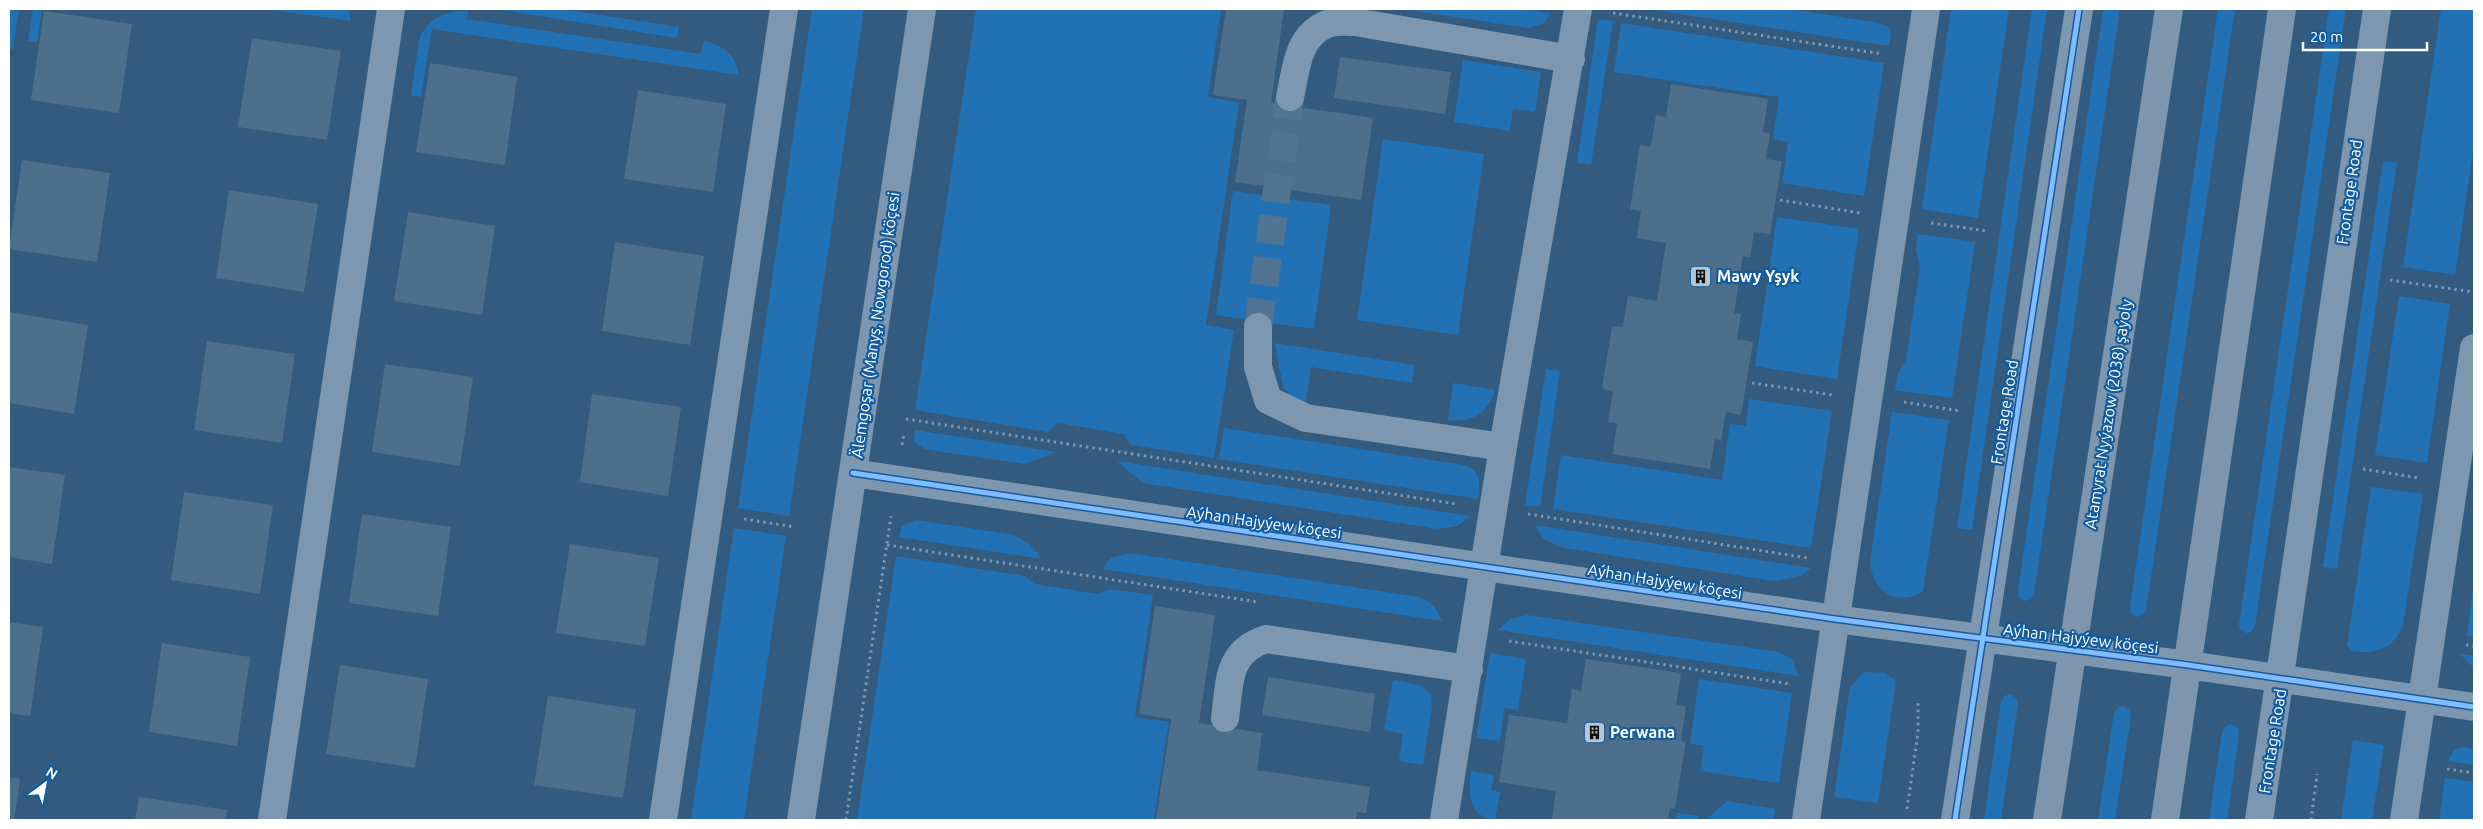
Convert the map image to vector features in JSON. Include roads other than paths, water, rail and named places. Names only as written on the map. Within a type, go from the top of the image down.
[{"type":"main road","name":"Atamyrat Nyýazow (2038) şaýoly","points":[[2047,820],[2169,9]]},
{"type":"main road","points":[[2165,820],[2282,9]]},
{"type":"street","points":[[272,820],[391,9]]},
{"type":"street","name":"Älemgoşar (Manyş, Nowgorod) köçesi","points":[[801,820],[922,9]]},
{"type":"street","points":[[1444,820],[1503,447],[1571,59],[1578,9]]},
{"type":"street","points":[[1806,820],[1926,9]]},
{"type":"street","name":"Frontage Road","points":[[1955,820],[1981,639],[2079,9]]},
{"type":"street","name":"Frontage Road","points":[[2259,820],[2281,680],[2377,9]]},
{"type":"street","points":[[663,820],[778,10]]},
{"type":"street","points":[[1290,97],[1303,44],[1313,33],[1328,24],[1355,22],[1571,59]]},
{"type":"street","points":[[1258,327],[1258,367],[1268,400],[1306,418],[1503,447]]},
{"type":"street","points":[[2404,820],[2474,348]]},
{"type":"street","name":"Aýhan Hajyýew köçesi","points":[[853,474],[1835,619],[1981,639],[2072,649],[2474,707]]},
{"type":"street","points":[[1224,718],[1235,660],[1243,650],[1266,639],[1469,669]]},
{"type":"tunnel","points":[[1258,327],[1290,97]]},
{"type":"place","name":"Mawy Yşyk","points":[[1701,276]]},
{"type":"place","name":"Perwana","points":[[1594,732]]}]
